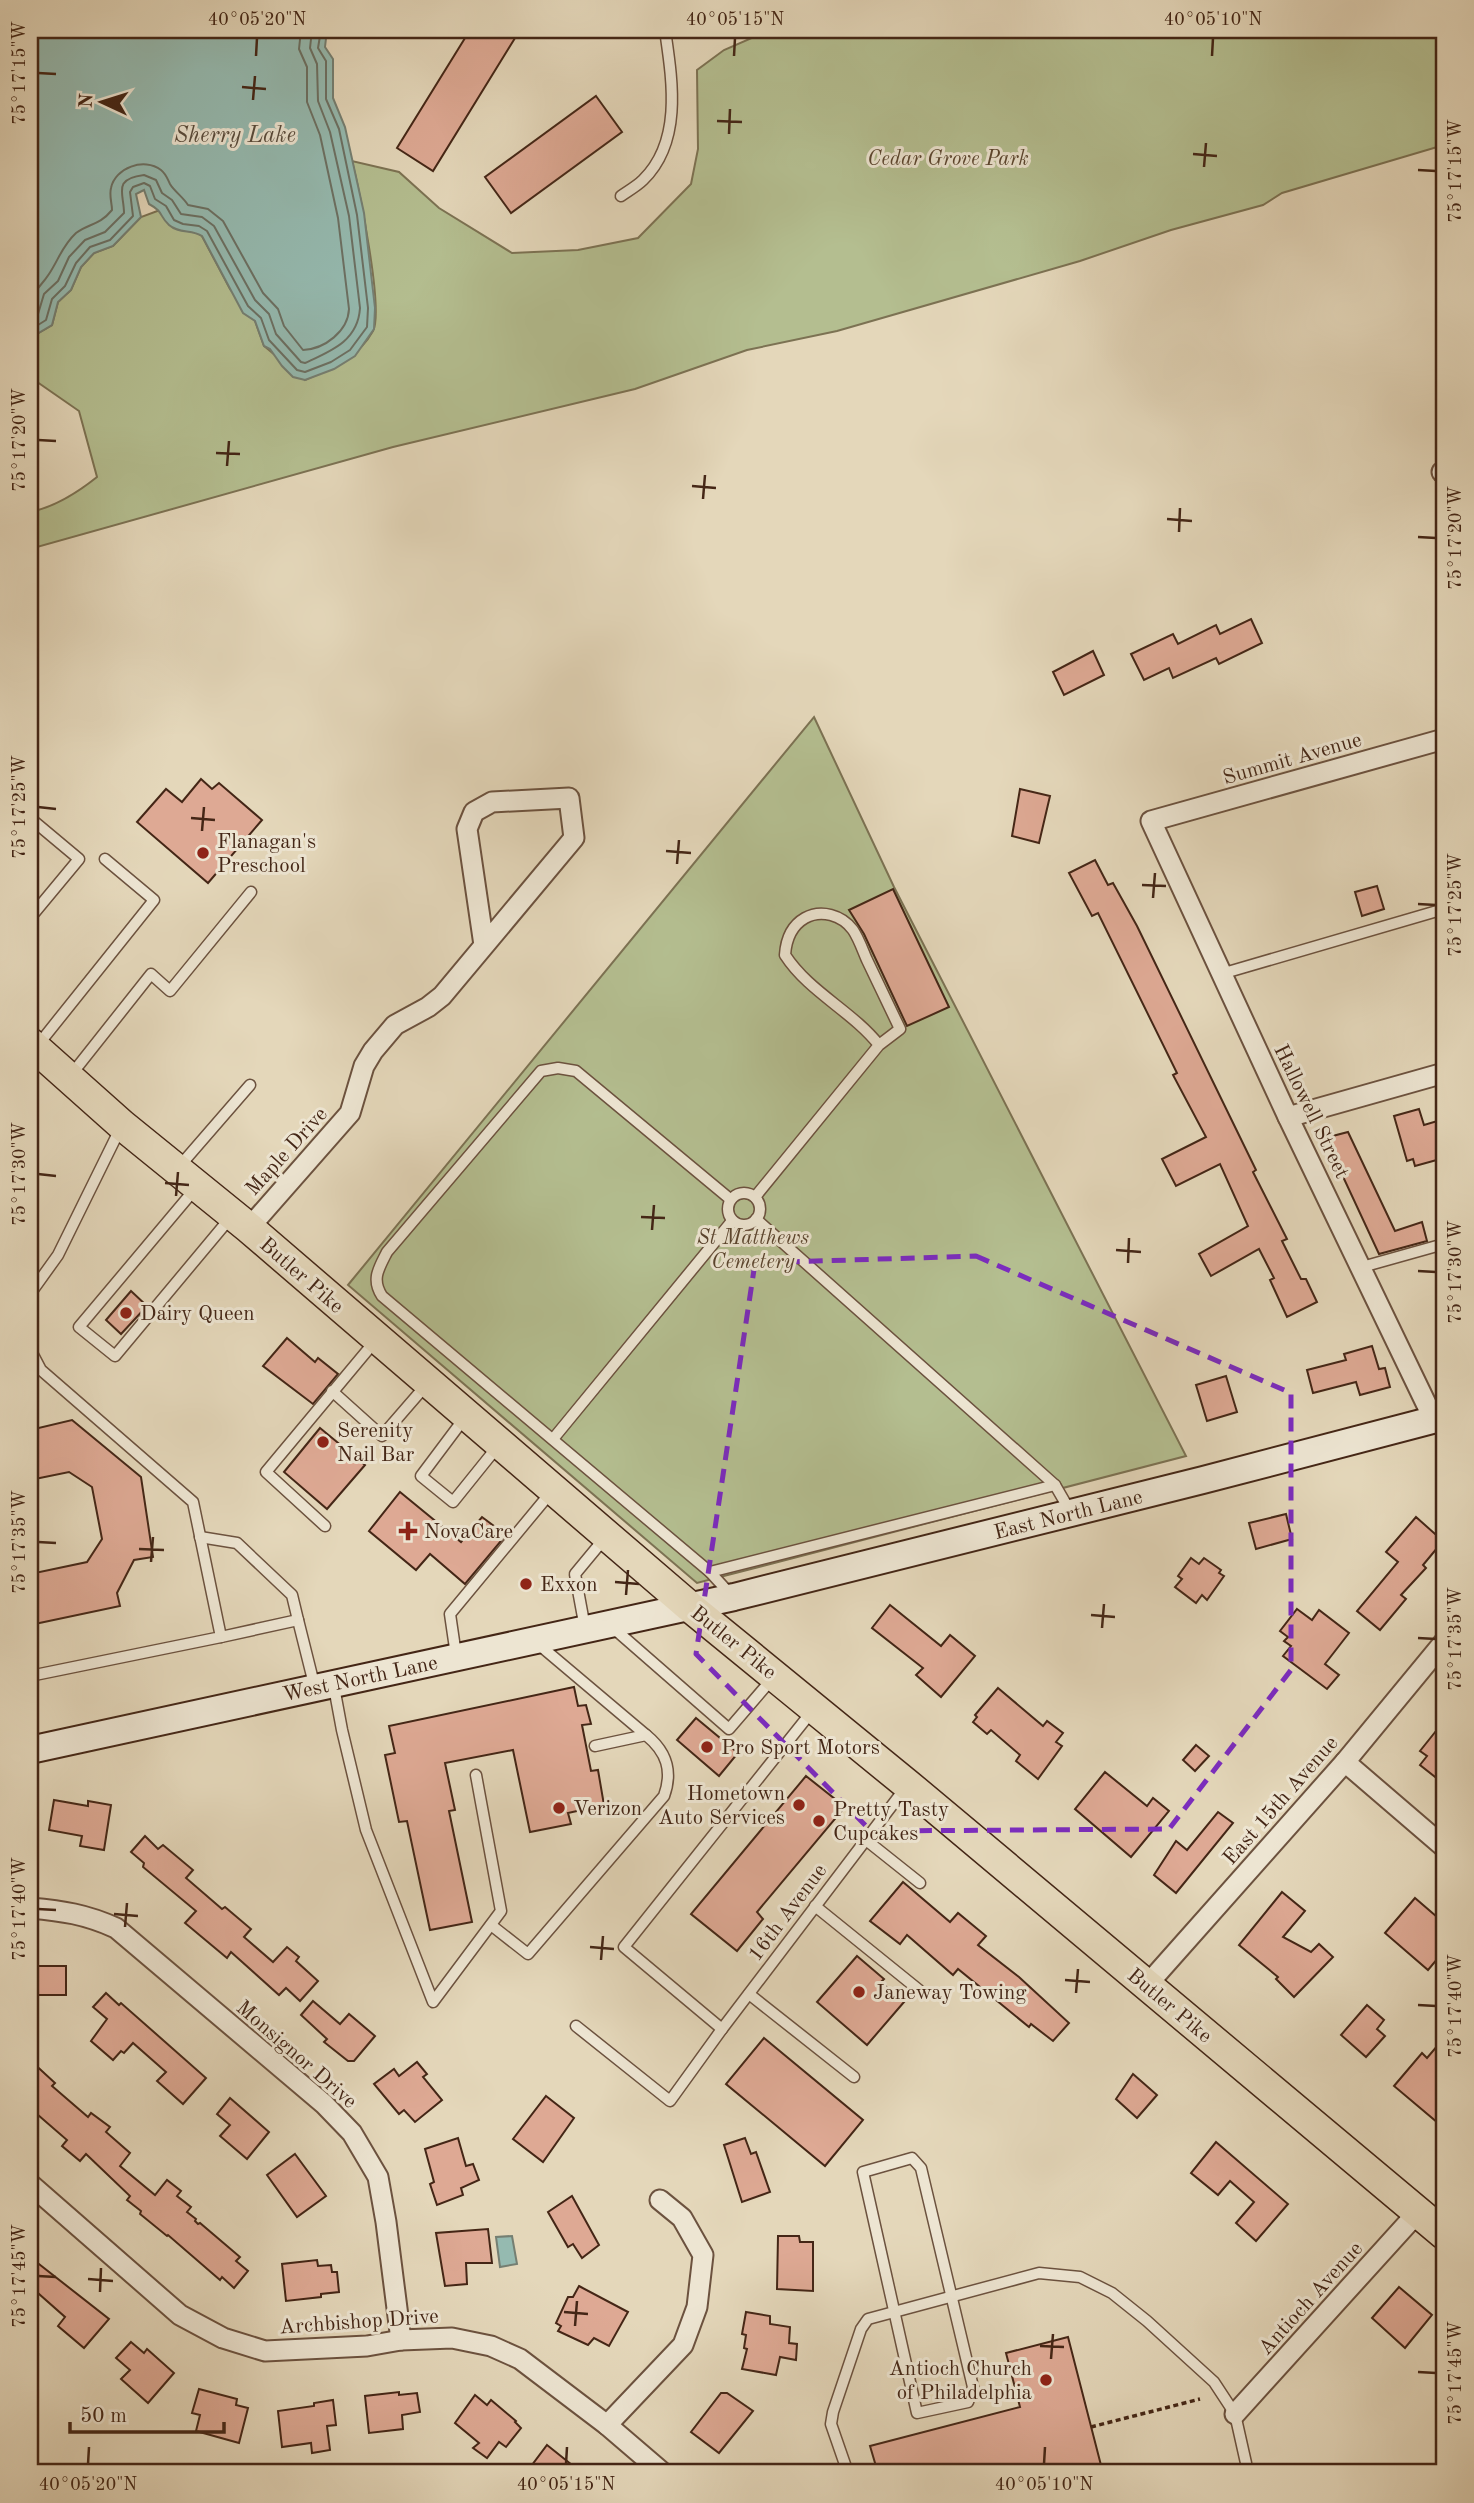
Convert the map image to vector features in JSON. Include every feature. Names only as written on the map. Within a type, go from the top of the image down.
[{"type":"main road","name":"Butler Pike","points":[[33,1046],[122,1125],[241,1221],[690,1607],[908,1785],[1444,2234]]},
{"type":"street","name":"Summit Avenue","points":[[1151,821],[1444,739]]},
{"type":"street","name":"Maple Drive","points":[[241,1221],[350,1113],[364,1066],[373,1051],[396,1025],[442,996],[574,838],[569,798],[492,802],[474,812],[467,829],[484,945]]},
{"type":"street","name":"Hallowell Street","points":[[1151,821],[1289,1117],[1439,1418]]},
{"type":"street","points":[[1289,1117],[1444,1073]]},
{"type":"street","name":"East North Lane","points":[[690,1607],[1072,1513],[1439,1418]]},
{"type":"street","name":"West North Lane","points":[[30,1750],[690,1607]]},
{"type":"street","name":"East 15th Avenue","points":[[1147,1985],[1345,1762],[1444,1642]]},
{"type":"street","points":[[1345,1762],[1444,1847]]},
{"type":"street","name":"Monsignor Drive","points":[[30,1908],[69,1911],[116,1928],[324,2104],[352,2133],[378,2177],[401,2340]]},
{"type":"street","name":"Archbishop Drive","points":[[30,2184],[180,2315],[223,2338],[265,2351],[367,2346],[401,2340],[452,2337],[491,2346],[520,2359],[607,2425],[663,2473]]},
{"type":"street","points":[[607,2425],[683,2345],[697,2307],[703,2255],[682,2217],[660,2200]]},
{"type":"street","name":"Antioch Avenue","points":[[1235,2414],[1418,2213]]},
{"type":"lane","points":[[621,196],[644,179],[667,142],[672,116],[665,30]]},
{"type":"lane","points":[[30,818],[79,859],[30,918]]},
{"type":"lane","points":[[33,1046],[154,900],[105,859]]},
{"type":"lane","points":[[69,1078],[150,974],[170,990],[251,892]]},
{"type":"lane","points":[[1221,974],[1444,909]]},
{"type":"lane","points":[[755,1197],[879,1045],[900,1029],[853,930],[837,917],[819,912],[806,917],[796,924],[791,932],[786,941],[785,954],[805,979],[849,1014],[879,1045]]},
{"type":"lane","points":[[730,1199],[576,1071],[558,1068],[541,1071],[387,1252],[376,1273],[376,1287],[382,1296],[710,1572],[734,1597]]},
{"type":"lane","points":[[241,1221],[115,1356],[79,1327],[188,1177],[250,1085]]},
{"type":"lane","points":[[30,1294],[58,1255],[122,1125]]},
{"type":"lane","points":[[741,1192],[755,1197],[760,1208],[756,1219],[744,1226],[732,1221],[728,1214],[730,1199],[741,1192]]},
{"type":"lane","points":[[756,1219],[1055,1485],[1072,1513]]},
{"type":"lane","points":[[553,1439],[732,1221]]},
{"type":"lane","points":[[1362,1267],[1444,1244]]},
{"type":"lane","points":[[325,1526],[267,1472],[377,1339]]},
{"type":"lane","points":[[30,1349],[41,1370],[193,1502],[221,1637]]},
{"type":"lane","points":[[332,1391],[382,1436],[428,1383]]},
{"type":"lane","points":[[466,1416],[421,1476],[453,1502],[499,1445]]},
{"type":"lane","points":[[710,1572],[1055,1485]]},
{"type":"lane","points":[[457,1658],[450,1614],[552,1490]]},
{"type":"lane","points":[[607,1536],[575,1574],[598,1627],[729,1730],[775,1676]]},
{"type":"lane","points":[[200,1537],[237,1543],[292,1595],[298,1620],[342,1730],[366,1830],[433,2002],[501,1911],[476,1775]]},
{"type":"lane","points":[[30,1676],[298,1620]]},
{"type":"lane","points":[[491,1925],[528,1954],[656,1808],[669,1783],[669,1769],[657,1744],[535,1641]]},
{"type":"lane","points":[[722,2029],[625,1947],[814,1708]]},
{"type":"lane","points":[[594,1746],[646,1735]]},
{"type":"lane","name":"16th Avenue","points":[[576,2026],[670,2101],[908,1785]]},
{"type":"lane","points":[[866,1840],[920,1883]]},
{"type":"lane","points":[[815,1906],[919,1990]]},
{"type":"lane","points":[[748,1994],[854,2077]]},
{"type":"lane","points":[[912,2158],[922,2168],[952,2295],[973,2388],[968,2402],[917,2413],[863,2172],[912,2158]]},
{"type":"lane","points":[[848,2473],[833,2434],[832,2412],[861,2329],[868,2319],[1039,2273],[1080,2277],[1112,2293],[1214,2382],[1235,2414],[1246,2463],[1244,2473]]},
{"type":"path","points":[[1091,2427],[1200,2399]]},
{"type":"highlighted area","points":[[976,1256],[1291,1393],[1291,1670],[1169,1829],[871,1831],[696,1654],[755,1263]]},
{"type":"green space","name":"Cedar Grove Park","points":[[770,30],[1444,30],[1444,145],[1282,193],[1263,205],[1171,230],[1080,261],[837,331],[747,350],[635,389],[393,447],[30,549],[30,512],[65,499],[97,477],[79,411],[30,377],[30,338],[52,325],[58,302],[71,290],[81,267],[94,253],[113,246],[141,217],[160,210],[172,226],[202,236],[230,289],[255,321],[264,346],[305,380],[352,355],[373,331],[376,319],[365,222],[352,161],[399,172],[439,208],[512,253],[578,250],[638,238],[691,184],[698,149],[697,70],[724,50]]},
{"type":"green space","name":"St Matthews Cemetery","points":[[814,717],[894,887],[1186,1456],[697,1583],[348,1285]]},
{"type":"water","name":"Sherry Lake","points":[[30,30],[327,30],[325,47],[333,59],[333,98],[345,127],[364,213],[375,308],[374,329],[355,356],[334,369],[305,380],[293,377],[270,349],[264,346],[255,321],[243,313],[202,236],[177,230],[169,225],[157,209],[149,204],[144,190],[136,194],[141,217],[113,246],[94,253],[81,267],[71,290],[58,302],[52,325],[30,338]]},
{"type":"water","points":[[512,2236],[517,2264],[500,2267],[496,2237]]},
{"type":"building","points":[[470,30],[520,30],[433,171],[397,148]]},
{"type":"building","points":[[596,96],[622,132],[511,213],[485,177]]},
{"type":"building","points":[[1251,619],[1262,643],[1219,664],[1216,658],[1173,678],[1169,668],[1144,680],[1131,654],[1173,634],[1178,644],[1216,625],[1220,634]]},
{"type":"building","points":[[1093,651],[1104,675],[1064,695],[1053,672]]},
{"type":"building","name":"Flanagan's Preschool","points":[[201,779],[212,789],[219,783],[262,820],[208,883],[137,822],[166,789],[182,802]]},
{"type":"building","points":[[1020,789],[1050,796],[1039,843],[1012,836]]},
{"type":"building","points":[[1095,860],[1108,885],[1113,883],[1137,926],[1256,1170],[1253,1172],[1287,1239],[1282,1241],[1301,1279],[1306,1279],[1317,1302],[1287,1317],[1270,1280],[1274,1278],[1259,1249],[1211,1276],[1199,1254],[1248,1226],[1220,1164],[1176,1186],[1162,1159],[1206,1137],[1173,1075],[1177,1073],[1098,913],[1092,916],[1069,873]]},
{"type":"building","points":[[1377,886],[1384,909],[1362,916],[1355,892]]},
{"type":"building","points":[[893,889],[949,1007],[907,1026],[864,934],[849,910]]},
{"type":"building","points":[[1419,1109],[1424,1125],[1444,1119],[1444,1158],[1415,1166],[1413,1159],[1407,1161],[1394,1116]]},
{"type":"building","points":[[1348,1132],[1395,1231],[1422,1222],[1427,1241],[1379,1254],[1325,1138]]},
{"type":"building","name":"Dairy Queen","points":[[131,1291],[147,1306],[121,1334],[106,1320]]},
{"type":"building","points":[[287,1338],[315,1362],[318,1358],[338,1374],[313,1404],[263,1366]]},
{"type":"building","points":[[1372,1346],[1379,1369],[1385,1368],[1390,1387],[1360,1395],[1356,1382],[1313,1393],[1307,1370],[1346,1360],[1344,1354]]},
{"type":"building","points":[[1226,1376],[1237,1412],[1207,1421],[1196,1385]]},
{"type":"building","points":[[72,1420],[141,1477],[153,1557],[134,1560],[117,1593],[120,1606],[30,1625],[30,1574],[87,1562],[102,1539],[92,1487],[69,1472],[30,1480],[30,1430]]},
{"type":"building","points":[[320,1428],[365,1465],[327,1509],[284,1472]]},
{"type":"building","points":[[400,1492],[461,1542],[482,1517],[506,1535],[465,1584],[430,1554],[416,1570],[369,1531]]},
{"type":"building","points":[[1286,1514],[1292,1539],[1256,1549],[1249,1523]]},
{"type":"building","points":[[1416,1517],[1443,1541],[1423,1565],[1426,1568],[1401,1595],[1406,1599],[1380,1630],[1357,1611],[1398,1562],[1386,1552]]},
{"type":"building","points":[[1191,1558],[1199,1564],[1204,1558],[1221,1570],[1219,1573],[1224,1576],[1207,1600],[1202,1595],[1196,1603],[1175,1587],[1182,1579],[1178,1576]]},
{"type":"building","points":[[890,1605],[941,1646],[950,1635],[975,1656],[941,1697],[916,1675],[923,1668],[872,1628]]},
{"type":"building","points":[[1297,1609],[1312,1620],[1319,1610],[1349,1633],[1325,1664],[1339,1675],[1327,1689],[1283,1656],[1291,1646],[1284,1641],[1288,1637],[1280,1631]]},
{"type":"building","name":"Verizon","points":[[574,1687],[578,1706],[586,1705],[591,1724],[582,1725],[591,1771],[598,1770],[604,1805],[568,1813],[571,1824],[530,1832],[513,1750],[445,1763],[455,1810],[449,1811],[472,1922],[430,1930],[407,1821],[399,1822],[385,1755],[395,1753],[389,1726]]},
{"type":"building","points":[[998,1688],[1043,1726],[1047,1721],[1063,1733],[1056,1742],[1062,1746],[1038,1779],[1016,1761],[1020,1755],[991,1730],[987,1734],[973,1722],[977,1717],[975,1715]]},
{"type":"building","name":"Pro Sport Motors","points":[[696,1718],[738,1753],[719,1776],[677,1740]]},
{"type":"building","points":[[1444,1721],[1444,1784],[1420,1765],[1427,1756],[1420,1751]]},
{"type":"building","points":[[1196,1745],[1209,1756],[1195,1771],[1183,1760]]},
{"type":"building","points":[[1105,1772],[1147,1806],[1153,1798],[1169,1811],[1131,1857],[1075,1809]]},
{"type":"building","points":[[806,1776],[845,1807],[757,1912],[763,1919],[737,1951],[691,1914]]},
{"type":"building","points":[[54,1800],[88,1806],[88,1801],[111,1805],[104,1850],[80,1846],[82,1836],[49,1830]]},
{"type":"building","points":[[1218,1812],[1233,1823],[1176,1893],[1154,1875],[1176,1841],[1187,1850]]},
{"type":"building","points":[[145,1836],[158,1849],[163,1845],[193,1870],[186,1878],[222,1909],[225,1907],[251,1929],[244,1937],[273,1962],[287,1947],[299,1957],[296,1961],[318,1981],[300,2001],[286,1988],[279,1995],[231,1952],[227,1958],[185,1923],[196,1911],[143,1867],[144,1863],[131,1852]]},
{"type":"building","points":[[903,1882],[950,1922],[958,1913],[986,1936],[978,1945],[1019,1977],[1069,2023],[1053,2041],[1031,2024],[1029,2027],[958,1969],[953,1975],[907,1935],[900,1944],[870,1921]]},
{"type":"building","points":[[1282,1892],[1305,1911],[1283,1937],[1311,1952],[1319,1944],[1333,1957],[1294,1997],[1276,1979],[1278,1977],[1239,1945]]},
{"type":"building","points":[[1415,1898],[1444,1923],[1444,1951],[1428,1970],[1385,1933]]},
{"type":"building","name":"Janeway Towing","points":[[857,1956],[884,1979],[881,1982],[904,2002],[867,2045],[817,2002]]},
{"type":"building","points":[[30,1966],[66,1966],[66,1995],[30,1995]]},
{"type":"building","points":[[106,1993],[206,2078],[183,2104],[157,2081],[166,2072],[133,2043],[113,2060],[91,2041],[107,2019],[93,2007]]},
{"type":"building","points":[[313,2001],[340,2024],[349,2014],[375,2036],[354,2061],[348,2061],[324,2042],[327,2039],[301,2015]]},
{"type":"building","points":[[1367,2005],[1384,2020],[1377,2029],[1385,2036],[1366,2057],[1341,2035]]},
{"type":"building","points":[[764,2038],[863,2120],[825,2166],[726,2084]]},
{"type":"building","points":[[1444,2038],[1444,2128],[1394,2086],[1422,2053],[1427,2058]]},
{"type":"building","points":[[30,2060],[55,2083],[52,2086],[88,2117],[91,2113],[110,2127],[106,2132],[130,2153],[120,2166],[155,2195],[167,2180],[181,2191],[177,2196],[191,2207],[187,2212],[240,2257],[236,2261],[248,2271],[234,2288],[222,2277],[220,2280],[140,2214],[141,2211],[127,2200],[130,2196],[86,2154],[80,2161],[62,2146],[67,2140],[30,2108]]},
{"type":"building","points":[[417,2062],[427,2074],[423,2077],[442,2100],[415,2122],[404,2110],[399,2114],[374,2084],[394,2069],[399,2076]]},
{"type":"building","points":[[1133,2074],[1157,2095],[1137,2118],[1116,2099]]},
{"type":"building","points":[[546,2096],[574,2118],[543,2162],[513,2139]]},
{"type":"building","points":[[230,2098],[269,2132],[247,2159],[220,2136],[230,2125],[217,2114]]},
{"type":"building","points":[[458,2138],[466,2166],[473,2164],[479,2180],[461,2188],[463,2195],[437,2205],[430,2184],[434,2182],[425,2149]]},
{"type":"building","points":[[745,2138],[751,2154],[756,2152],[770,2192],[742,2202],[724,2145]]},
{"type":"building","points":[[1216,2142],[1288,2204],[1256,2241],[1236,2223],[1254,2202],[1230,2181],[1218,2195],[1191,2173]]},
{"type":"building","points":[[295,2154],[326,2196],[297,2217],[267,2175]]},
{"type":"building","points":[[572,2196],[599,2245],[582,2258],[573,2244],[568,2247],[548,2212]]},
{"type":"building","points":[[488,2229],[492,2263],[466,2263],[467,2284],[445,2286],[436,2233]]},
{"type":"building","points":[[778,2236],[799,2236],[800,2242],[813,2242],[813,2291],[777,2289]]},
{"type":"building","points":[[30,2257],[109,2319],[84,2348],[58,2326],[65,2317],[30,2286]]},
{"type":"building","points":[[317,2260],[318,2266],[331,2265],[332,2272],[337,2272],[339,2292],[286,2301],[282,2264]]},
{"type":"building","points":[[579,2286],[628,2312],[609,2346],[594,2338],[588,2345],[558,2331],[561,2326],[556,2323],[568,2297],[573,2297]]},
{"type":"building","points":[[1399,2287],[1432,2315],[1405,2348],[1372,2318]]},
{"type":"building","points":[[746,2312],[770,2316],[770,2324],[790,2327],[789,2343],[797,2344],[796,2360],[780,2357],[776,2375],[742,2369],[747,2349],[744,2348],[746,2335],[742,2334]]},
{"type":"building","name":"Antioch Church of Philadelphia","points":[[1068,2337],[1103,2473],[878,2473],[870,2446],[1020,2407],[1006,2353]]},
{"type":"building","points":[[131,2342],[144,2353],[147,2349],[174,2373],[148,2403],[121,2379],[130,2370],[116,2358]]},
{"type":"building","points":[[199,2389],[237,2399],[236,2405],[248,2408],[239,2443],[196,2431],[200,2415],[192,2413]]},
{"type":"building","points":[[399,2392],[399,2395],[417,2393],[420,2412],[402,2415],[403,2429],[369,2433],[365,2396]]},
{"type":"building","points":[[721,2393],[727,2393],[753,2411],[719,2453],[691,2432]]},
{"type":"building","points":[[475,2395],[487,2405],[491,2400],[521,2428],[506,2447],[499,2442],[487,2458],[473,2448],[479,2443],[455,2423]]},
{"type":"building","points":[[333,2400],[336,2425],[327,2426],[330,2450],[312,2453],[311,2443],[282,2447],[278,2411],[314,2406],[314,2403]]},
{"type":"building","points":[[547,2445],[582,2473],[526,2473]]},
{"type":"place","name":"Flanagan's Preschool","points":[[203,853]]},
{"type":"place","name":"Dairy Queen","points":[[126,1313]]},
{"type":"place","name":"Serenity Nail Bar","points":[[323,1442]]},
{"type":"place","name":"NovaCare","points":[[408,1531]]},
{"type":"place","name":"Exxon","points":[[526,1584]]},
{"type":"place","name":"Pro Sport Motors","points":[[707,1747]]},
{"type":"place","name":"Hometown Auto Services","points":[[799,1805]]},
{"type":"place","name":"Verizon","points":[[559,1808]]},
{"type":"place","name":"Pretty Tasty Cupcakes","points":[[819,1821]]},
{"type":"place","name":"Janeway Towing","points":[[859,1992]]},
{"type":"place","name":"Antioch Church of Philadelphia","points":[[1046,2380]]}]
